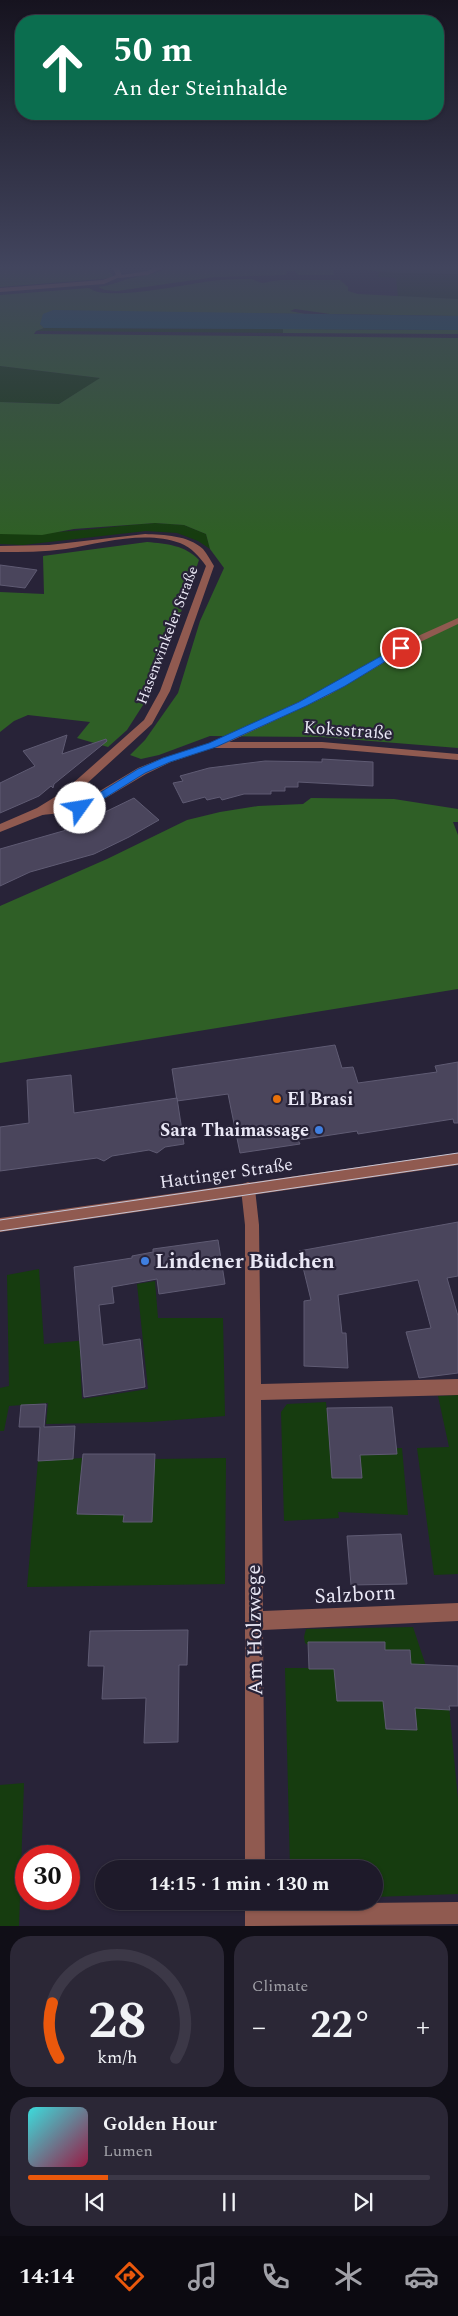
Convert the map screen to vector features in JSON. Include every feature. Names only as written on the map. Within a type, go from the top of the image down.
[{"type":"street","name":"Hasenwinkeler Straße","points":[[0,549],[44,549],[154,536],[177,540],[194,546],[205,555],[210,566],[165,691],[152,716],[138,733],[70,793],[41,811],[0,828]]},
{"type":"street","points":[[212,745],[342,684],[387,655],[458,620]]},
{"type":"street","name":"Koksstraße","points":[[41,811],[80,808],[142,771],[167,760],[212,745],[322,745],[458,757]]},
{"type":"street","name":"Hattinger Straße","points":[[0,1225],[458,1159]]},
{"type":"street","name":"Am Holzwege","points":[[248,1189],[252,1225],[255,1860]]},
{"type":"street","points":[[252,1392],[458,1386]]},
{"type":"street","name":"Salzborn","points":[[254,1620],[277,1621],[458,1612]]},
{"type":"street","points":[[256,1914],[458,1913]]},
{"type":"green space","points":[[0,356],[458,356],[458,748],[321,737],[210,736],[159,755],[141,759],[130,755],[145,740],[178,693],[200,621],[224,568],[210,549],[206,534],[184,525],[155,523],[74,529],[42,535],[0,534],[0,402],[59,404],[100,378],[0,366]]},
{"type":"green space","points":[[0,366],[101,378],[59,404],[0,402]]},
{"type":"green space","points":[[155,523],[184,525],[206,534],[210,549],[198,541],[177,533],[146,531],[23,545],[0,544],[0,534],[58,532]]},
{"type":"green space","points":[[147,542],[182,548],[199,560],[179,618],[149,682],[152,691],[127,730],[108,747],[77,738],[90,722],[28,715],[14,721],[0,732],[0,592],[44,594],[43,556]]},
{"type":"green space","points":[[311,798],[394,799],[458,809],[458,822],[453,822],[458,835],[458,989],[0,1063],[0,906],[107,859],[187,820],[258,806],[303,804]]},
{"type":"green space","points":[[39,1269],[44,1344],[99,1339],[100,1356],[80,1360],[82,1399],[148,1389],[137,1284],[155,1281],[158,1318],[223,1318],[225,1416],[151,1422],[46,1424],[48,1403],[9,1406],[4,1431],[0,1431],[0,1388],[9,1386],[7,1275]]},
{"type":"green space","points":[[458,1395],[458,1574],[434,1575],[417,1448],[449,1447],[438,1396]]},
{"type":"green space","points":[[326,1402],[332,1477],[362,1478],[360,1455],[397,1454],[397,1448],[402,1448],[408,1515],[338,1512],[339,1518],[284,1521],[281,1412],[287,1404]]},
{"type":"green space","points":[[82,1458],[77,1514],[124,1515],[124,1522],[151,1522],[155,1459],[226,1458],[225,1584],[27,1587],[38,1461]]},
{"type":"green space","points":[[413,1627],[427,1669],[431,1709],[449,1706],[458,1799],[458,1894],[383,1897],[383,1860],[290,1860],[285,1668],[309,1668],[308,1645],[305,1643],[304,1637],[306,1629]]},
{"type":"green space","points":[[24,1783],[22,1845],[15,1845],[15,1910],[20,1910],[19,1926],[0,1926],[0,1785]]},
{"type":"building","points":[[0,565],[37,570],[25,588],[0,585]]},
{"type":"building","points":[[67,735],[62,754],[106,739],[107,741],[54,784],[53,788],[51,786],[39,796],[0,813],[0,783],[35,766],[23,751]]},
{"type":"building","points":[[322,759],[373,762],[373,786],[298,782],[298,787],[285,787],[285,791],[271,791],[271,794],[244,794],[222,800],[220,797],[207,800],[205,797],[183,803],[173,783],[183,781],[180,776],[209,768],[265,761],[322,762]]},
{"type":"building","points":[[134,798],[159,820],[94,854],[30,872],[0,886],[0,849],[70,829]]},
{"type":"building","points":[[335,1045],[342,1068],[353,1067],[358,1083],[437,1072],[435,1066],[458,1062],[458,1123],[454,1123],[453,1119],[358,1134],[357,1131],[298,1140],[300,1144],[240,1153],[228,1094],[177,1101],[172,1069]]},
{"type":"building","points":[[71,1075],[74,1113],[177,1098],[184,1144],[165,1147],[157,1153],[149,1150],[112,1156],[104,1161],[97,1158],[0,1171],[0,1127],[29,1123],[27,1080]]},
{"type":"building","points":[[458,1222],[458,1276],[447,1278],[458,1316],[458,1373],[419,1378],[406,1332],[431,1328],[418,1280],[338,1295],[342,1333],[346,1333],[348,1368],[304,1366],[304,1301],[311,1300],[299,1251]]},
{"type":"building","points":[[218,1240],[225,1284],[159,1294],[157,1279],[112,1287],[114,1303],[99,1305],[103,1345],[140,1339],[145,1387],[84,1397],[74,1267],[132,1258],[132,1256],[153,1252],[153,1249]]},
{"type":"building","points":[[46,1404],[44,1427],[75,1426],[73,1459],[38,1461],[40,1427],[19,1427],[21,1405]]},
{"type":"building","points":[[392,1407],[397,1454],[360,1455],[362,1478],[332,1478],[327,1408]]},
{"type":"building","points":[[83,1454],[155,1454],[152,1522],[123,1522],[124,1515],[77,1514]]},
{"type":"building","points":[[401,1534],[407,1584],[351,1585],[347,1536]]},
{"type":"building","points":[[188,1630],[187,1665],[179,1665],[178,1742],[144,1743],[146,1698],[102,1699],[104,1666],[88,1666],[90,1631]]},
{"type":"building","points":[[308,1642],[385,1642],[385,1650],[410,1650],[411,1664],[458,1666],[458,1706],[449,1706],[450,1710],[415,1708],[417,1730],[386,1729],[383,1701],[337,1701],[334,1669],[309,1669]]},
{"type":"tram line","points":[[0,1220],[458,1153]]},
{"type":"tram line","points":[[0,1231],[458,1164]]},
{"type":"place","name":"El Brasi","points":[[277,1099]]},
{"type":"place","name":"Sara Thaimassage","points":[[319,1130]]},
{"type":"place","name":"Lindener Büdchen","points":[[145,1261]]},
{"type":"route","points":[[80,808],[142,771],[167,760],[212,745],[302,704],[342,684],[401,648]]}]
